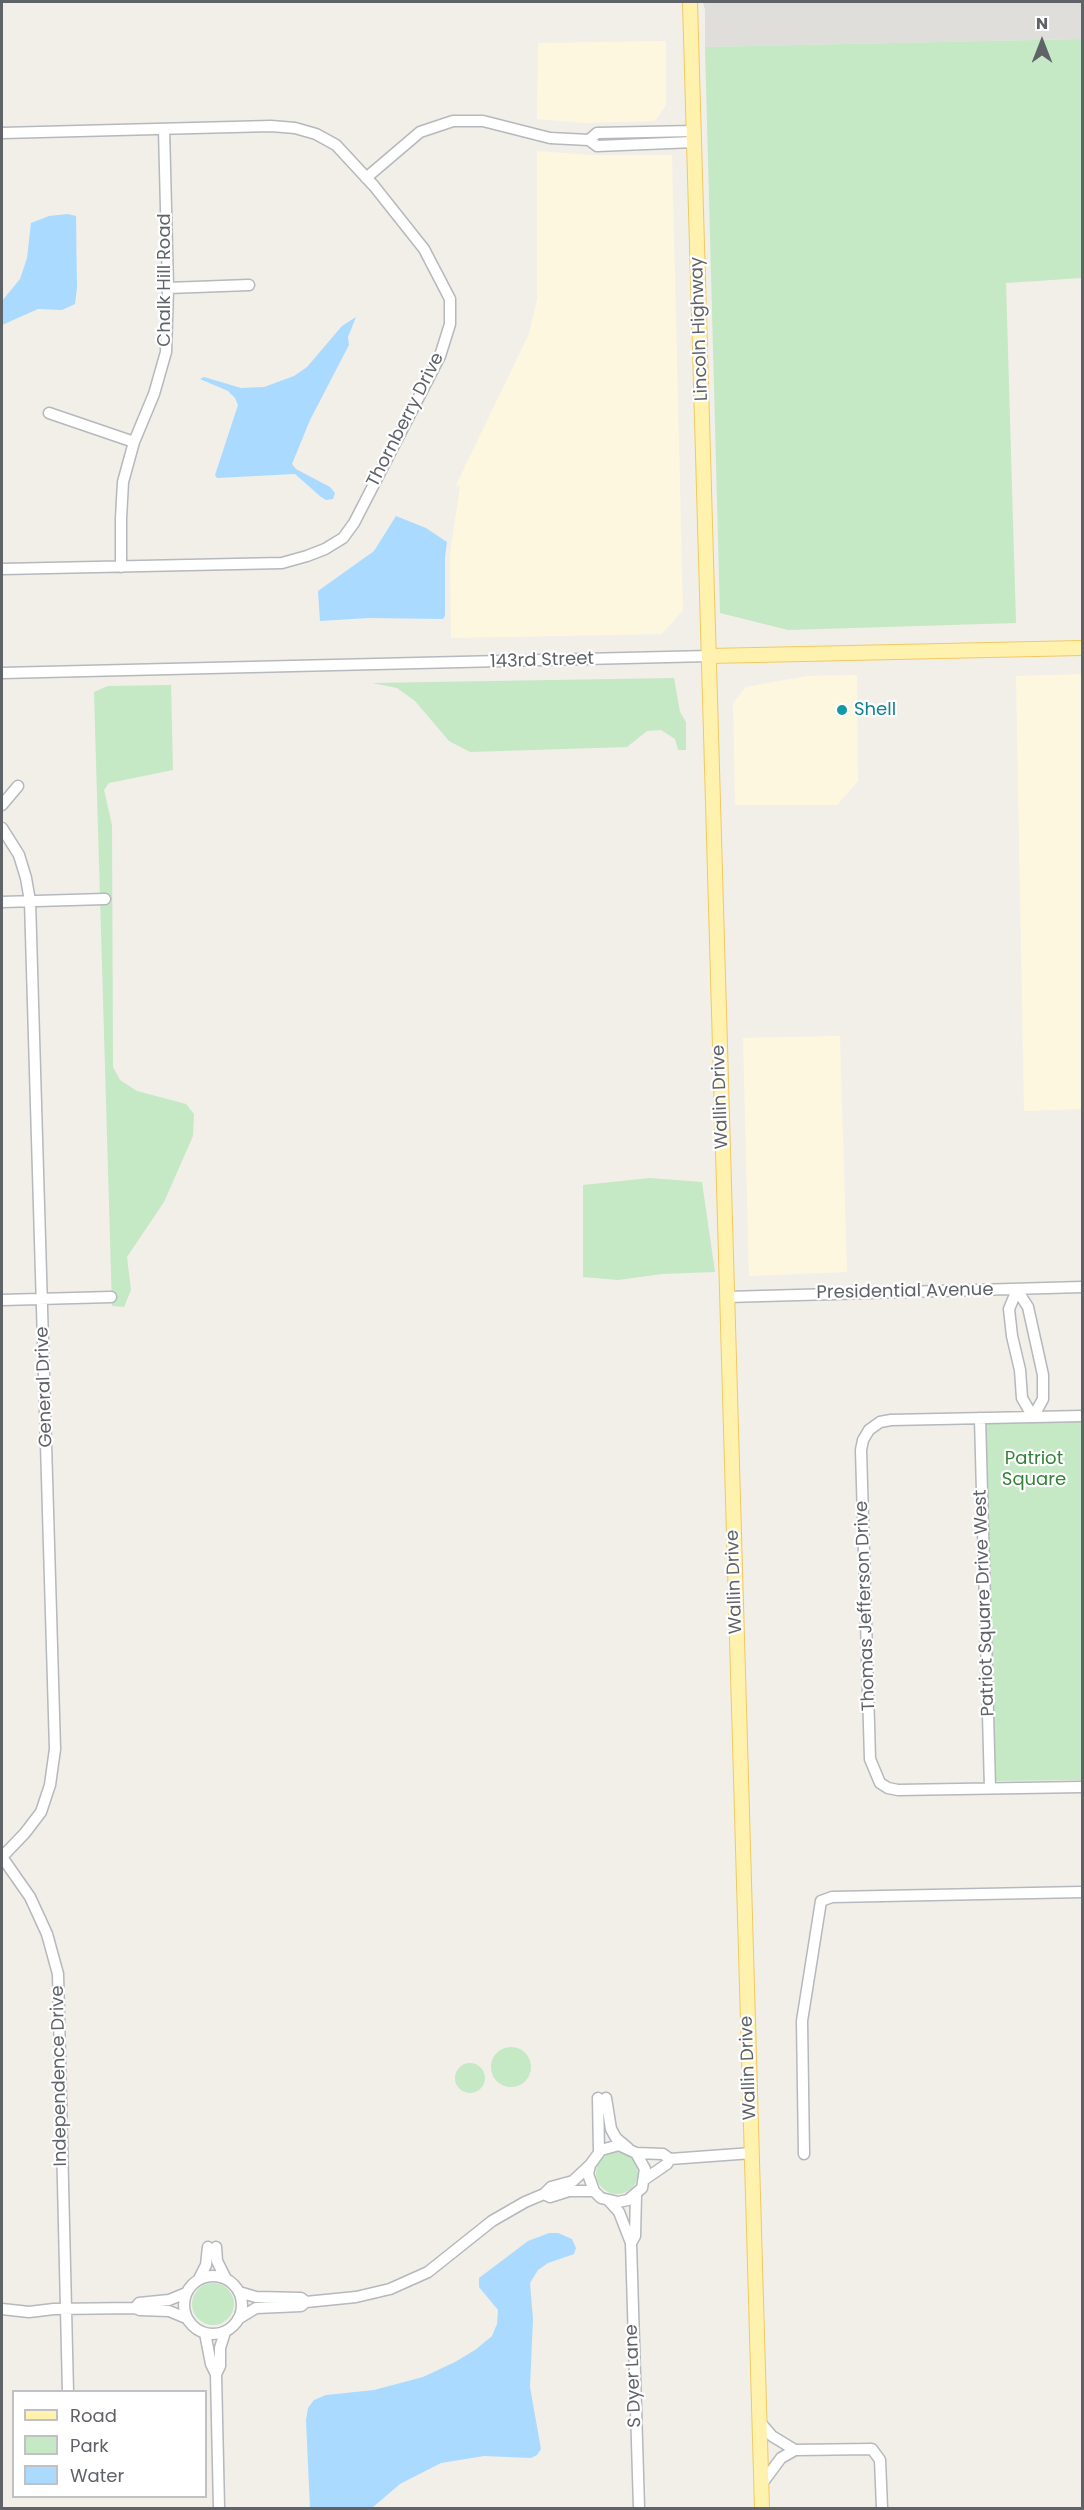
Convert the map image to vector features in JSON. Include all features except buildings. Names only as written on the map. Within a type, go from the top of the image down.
[{"type":"main road","name":"Lincoln Highway","points":[[690,2],[710,656]]},
{"type":"main road","name":"143rd Street","points":[[710,656],[1083,648]]},
{"type":"main road","name":"Wallin Drive","points":[[710,656],[762,2508]]},
{"type":"street","points":[[366,177],[420,132],[453,121],[483,121],[550,138],[589,140],[597,146],[694,136]]},
{"type":"street","name":"Thornberry Drive","points":[[2,133],[271,126],[295,128],[316,134],[336,145],[366,177],[424,249],[450,299],[450,324],[440,356],[354,523],[343,538],[325,549],[282,562],[2,569]]},
{"type":"street","name":"Chalk Hill Road","points":[[121,567],[123,483],[134,442],[154,394],[164,362],[168,329],[164,129]]},
{"type":"street","points":[[168,288],[249,285]]},
{"type":"street","points":[[49,413],[134,442]]},
{"type":"street","name":"143rd Street","points":[[2,673],[710,656]]},
{"type":"street","points":[[2,805],[18,786]]},
{"type":"street","name":"General Drive","points":[[2,828],[19,855],[30,901],[55,1749],[50,1785],[41,1812],[2,1857]]},
{"type":"street","points":[[2,902],[105,899]]},
{"type":"street","name":"Presidential Avenue","points":[[727,1297],[1083,1287]]},
{"type":"street","points":[[1017,1290],[1009,1309],[1012,1336],[1020,1370],[1022,1398],[1033,1417]]},
{"type":"street","points":[[1017,1290],[1028,1307],[1043,1375],[1043,1399],[1033,1417]]},
{"type":"street","points":[[2,1300],[111,1297]]},
{"type":"street","points":[[980,1418],[1083,1416]]},
{"type":"street","name":"Thomas Jefferson Drive","points":[[980,1418],[880,1422],[869,1430],[863,1440],[861,1450],[870,1759],[880,1783],[888,1788],[898,1790],[990,1788]]},
{"type":"street","name":"Patriot Square Drive West","points":[[980,1418],[990,1788]]},
{"type":"street","points":[[990,1788],[1083,1787]]},
{"type":"street","name":"Independence Drive","points":[[2,1857],[30,1897],[47,1934],[58,1974],[68,2390]]},
{"type":"street","points":[[804,2154],[802,2021],[821,1901],[832,1897],[1083,1892]]},
{"type":"street","points":[[599,2152],[602,2098],[611,2129],[616,2138],[632,2150],[645,2169],[645,2179]]},
{"type":"street","points":[[216,2374],[220,2366],[220,2348],[225,2332],[238,2319],[256,2308],[301,2306],[306,2302],[356,2297],[390,2289],[409,2281],[428,2272],[492,2221],[544,2194],[551,2187],[573,2181],[590,2165],[599,2152],[609,2146],[663,2154],[670,2158],[752,2153]]},
{"type":"street","points":[[631,2243],[635,2236],[636,2195],[645,2179],[667,2164],[670,2158]]},
{"type":"street","points":[[590,2165],[588,2174],[594,2191]]},
{"type":"street","points":[[544,2194],[550,2197],[569,2191],[594,2191],[609,2201],[622,2218],[631,2243]]},
{"type":"street","points":[[609,2201],[628,2200],[636,2195]]},
{"type":"street","name":"S Dyer Lane","points":[[631,2243],[639,2508]]},
{"type":"street","points":[[135,2308],[139,2302],[169,2300],[186,2293],[200,2279],[212,2247],[226,2279],[239,2292],[256,2297],[301,2298],[306,2302]]},
{"type":"street","points":[[200,2279],[218,2276],[226,2279]]},
{"type":"street","points":[[238,2319],[242,2311],[239,2292]]},
{"type":"street","points":[[186,2293],[183,2306],[186,2318],[191,2325],[205,2333],[225,2332]]},
{"type":"street","points":[[2,2308],[29,2312],[135,2308],[169,2311],[186,2318]]},
{"type":"street","points":[[205,2333],[211,2364],[216,2374],[219,2508]]},
{"type":"street","points":[[759,2421],[772,2436],[795,2450]]},
{"type":"street","points":[[761,2485],[781,2458],[795,2450],[862,2448],[872,2450],[880,2460],[882,2508]]},
{"type":"shaded area","points":[[703,2],[1082,2],[1082,39],[705,47]]},
{"type":"shaded area","points":[[666,41],[666,105],[655,121],[584,123],[537,119],[538,43]]},
{"type":"shaded area","points":[[537,151],[590,155],[672,155],[683,610],[662,634],[451,638],[450,554],[460,487],[456,485],[529,334],[537,299]]},
{"type":"shaded area","points":[[1082,674],[1082,1109],[1024,1111],[1016,676]]},
{"type":"shaded area","points":[[857,675],[858,781],[837,805],[735,805],[733,703],[746,687],[807,676]]},
{"type":"shaded area","points":[[840,1036],[847,1272],[749,1276],[743,1038]]},
{"type":"green space","points":[[1082,39],[1082,278],[1006,283],[1016,623],[788,630],[720,613],[705,47]]},
{"type":"green space","points":[[674,678],[680,712],[686,722],[686,750],[678,750],[675,739],[661,730],[647,731],[627,747],[470,752],[449,741],[415,701],[397,688],[372,683]]},
{"type":"green space","points":[[171,685],[173,770],[109,783],[104,790],[112,825],[113,1067],[120,1080],[137,1091],[186,1104],[194,1114],[193,1136],[164,1202],[127,1257],[131,1290],[124,1307],[112,1306],[94,692],[108,686]]},
{"type":"green space","points":[[650,1178],[702,1182],[715,1272],[662,1274],[618,1280],[583,1277],[583,1185]]},
{"type":"green space","name":"Patriot Square","points":[[1082,1419],[1082,1780],[995,1781],[985,1422]]},
{"type":"green space","points":[[511,2047],[519,2048],[525,2053],[530,2059],[530,2075],[525,2081],[519,2086],[511,2087],[503,2086],[497,2081],[492,2075],[491,2067],[492,2059],[497,2053],[503,2048]]},
{"type":"green space","points":[[470,2063],[476,2064],[484,2072],[484,2084],[476,2092],[470,2093],[464,2092],[456,2084],[455,2078],[456,2072],[464,2064]]},
{"type":"green space","points":[[617,2152],[632,2158],[638,2173],[632,2188],[617,2194],[602,2188],[596,2173],[602,2158]]},
{"type":"green space","points":[[213,2283],[228,2289],[234,2304],[228,2319],[213,2325],[198,2319],[192,2304],[198,2289]]},
{"type":"water","points":[[68,214],[76,216],[77,288],[75,304],[62,310],[38,309],[2,325],[2,301],[20,279],[27,258],[31,223],[49,216]]},
{"type":"water","points":[[356,317],[348,337],[349,345],[310,420],[292,464],[296,469],[330,487],[335,493],[333,499],[326,500],[321,497],[295,474],[217,478],[215,475],[238,405],[228,391],[200,379],[204,377],[241,388],[264,387],[294,376],[307,367],[342,326]]},
{"type":"water","points":[[396,516],[426,528],[447,542],[445,616],[443,619],[369,618],[320,621],[318,591],[374,551]]},
{"type":"water","points":[[549,2233],[558,2233],[572,2239],[576,2248],[574,2254],[548,2263],[538,2270],[530,2283],[533,2319],[530,2387],[541,2449],[537,2455],[531,2458],[484,2456],[441,2463],[400,2484],[372,2508],[310,2508],[306,2420],[308,2408],[314,2400],[326,2395],[374,2390],[423,2377],[475,2350],[492,2336],[497,2324],[498,2310],[479,2287],[479,2278],[528,2241]]},
{"type":"place","name":"Shell","points":[[842,710]]}]
